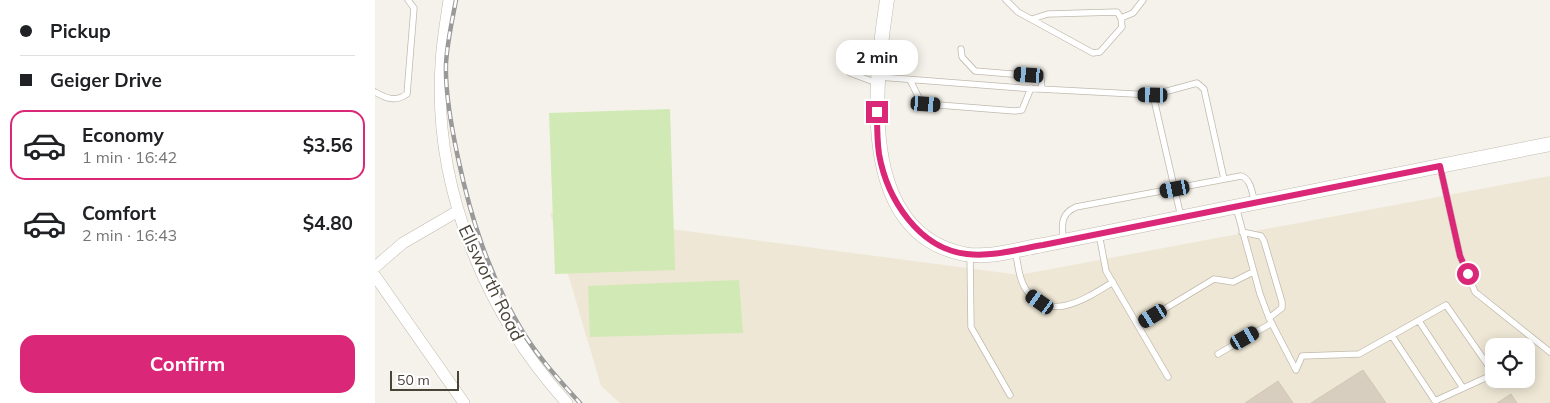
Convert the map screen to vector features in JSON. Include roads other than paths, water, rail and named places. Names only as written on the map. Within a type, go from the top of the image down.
[{"type":"street","name":"Ellsworth Road","points":[[449,0],[441,65],[441,113],[457,211],[475,258],[505,318],[523,349],[550,385],[567,403]]},
{"type":"street","points":[[887,0],[880,46],[878,80],[877,139],[880,157],[886,178],[900,209],[915,228],[929,239],[949,250],[974,255],[1015,250],[1550,144]]},
{"type":"street","points":[[375,267],[403,243],[457,211]]},
{"type":"street","points":[[375,276],[464,403]]},
{"type":"lane","points":[[375,92],[387,99],[401,99],[407,94],[414,8],[408,0]]},
{"type":"lane","points":[[1007,0],[1018,12],[1093,53],[1100,52],[1122,27],[1121,18],[1117,12],[1049,14],[1032,19]]},
{"type":"lane","points":[[1121,18],[1133,13],[1143,0]]},
{"type":"lane","points":[[880,46],[856,45],[843,58],[850,72],[878,80],[910,80],[1153,95],[1197,83],[1204,89],[1224,179]]},
{"type":"lane","points":[[961,49],[962,57],[975,71],[1038,76],[1041,79],[1042,89]]},
{"type":"lane","points":[[910,80],[920,100],[926,104],[1015,111],[1022,110],[1031,88]]},
{"type":"lane","points":[[1153,95],[1181,218]]},
{"type":"lane","points":[[1440,166],[1460,256],[1475,292],[1550,352]]},
{"type":"lane","points":[[1063,241],[1062,220],[1068,211],[1077,207],[1224,179],[1245,178],[1249,183],[1255,203]]},
{"type":"lane","points":[[1236,207],[1253,272],[1270,320],[1297,370],[1302,356],[1359,354],[1445,306],[1485,362]]},
{"type":"lane","points":[[1218,354],[1270,320],[1282,308],[1282,302],[1264,241],[1261,236],[1243,232]]},
{"type":"lane","points":[[1099,234],[1103,260],[1113,282],[1168,377]]},
{"type":"lane","points":[[1015,250],[1025,288],[1040,302],[1051,306],[1065,307],[1076,304],[1113,282]]},
{"type":"lane","points":[[974,255],[971,326],[1010,395]]},
{"type":"lane","points":[[1138,325],[1214,279],[1233,282],[1253,272]]},
{"type":"lane","points":[[1419,321],[1463,388]]},
{"type":"lane","points":[[1392,336],[1435,401],[1485,378]]},
{"type":"railway","points":[[456,0],[447,56],[446,75],[449,111],[463,181],[475,225],[499,288],[521,329],[556,377],[580,403]]}]
